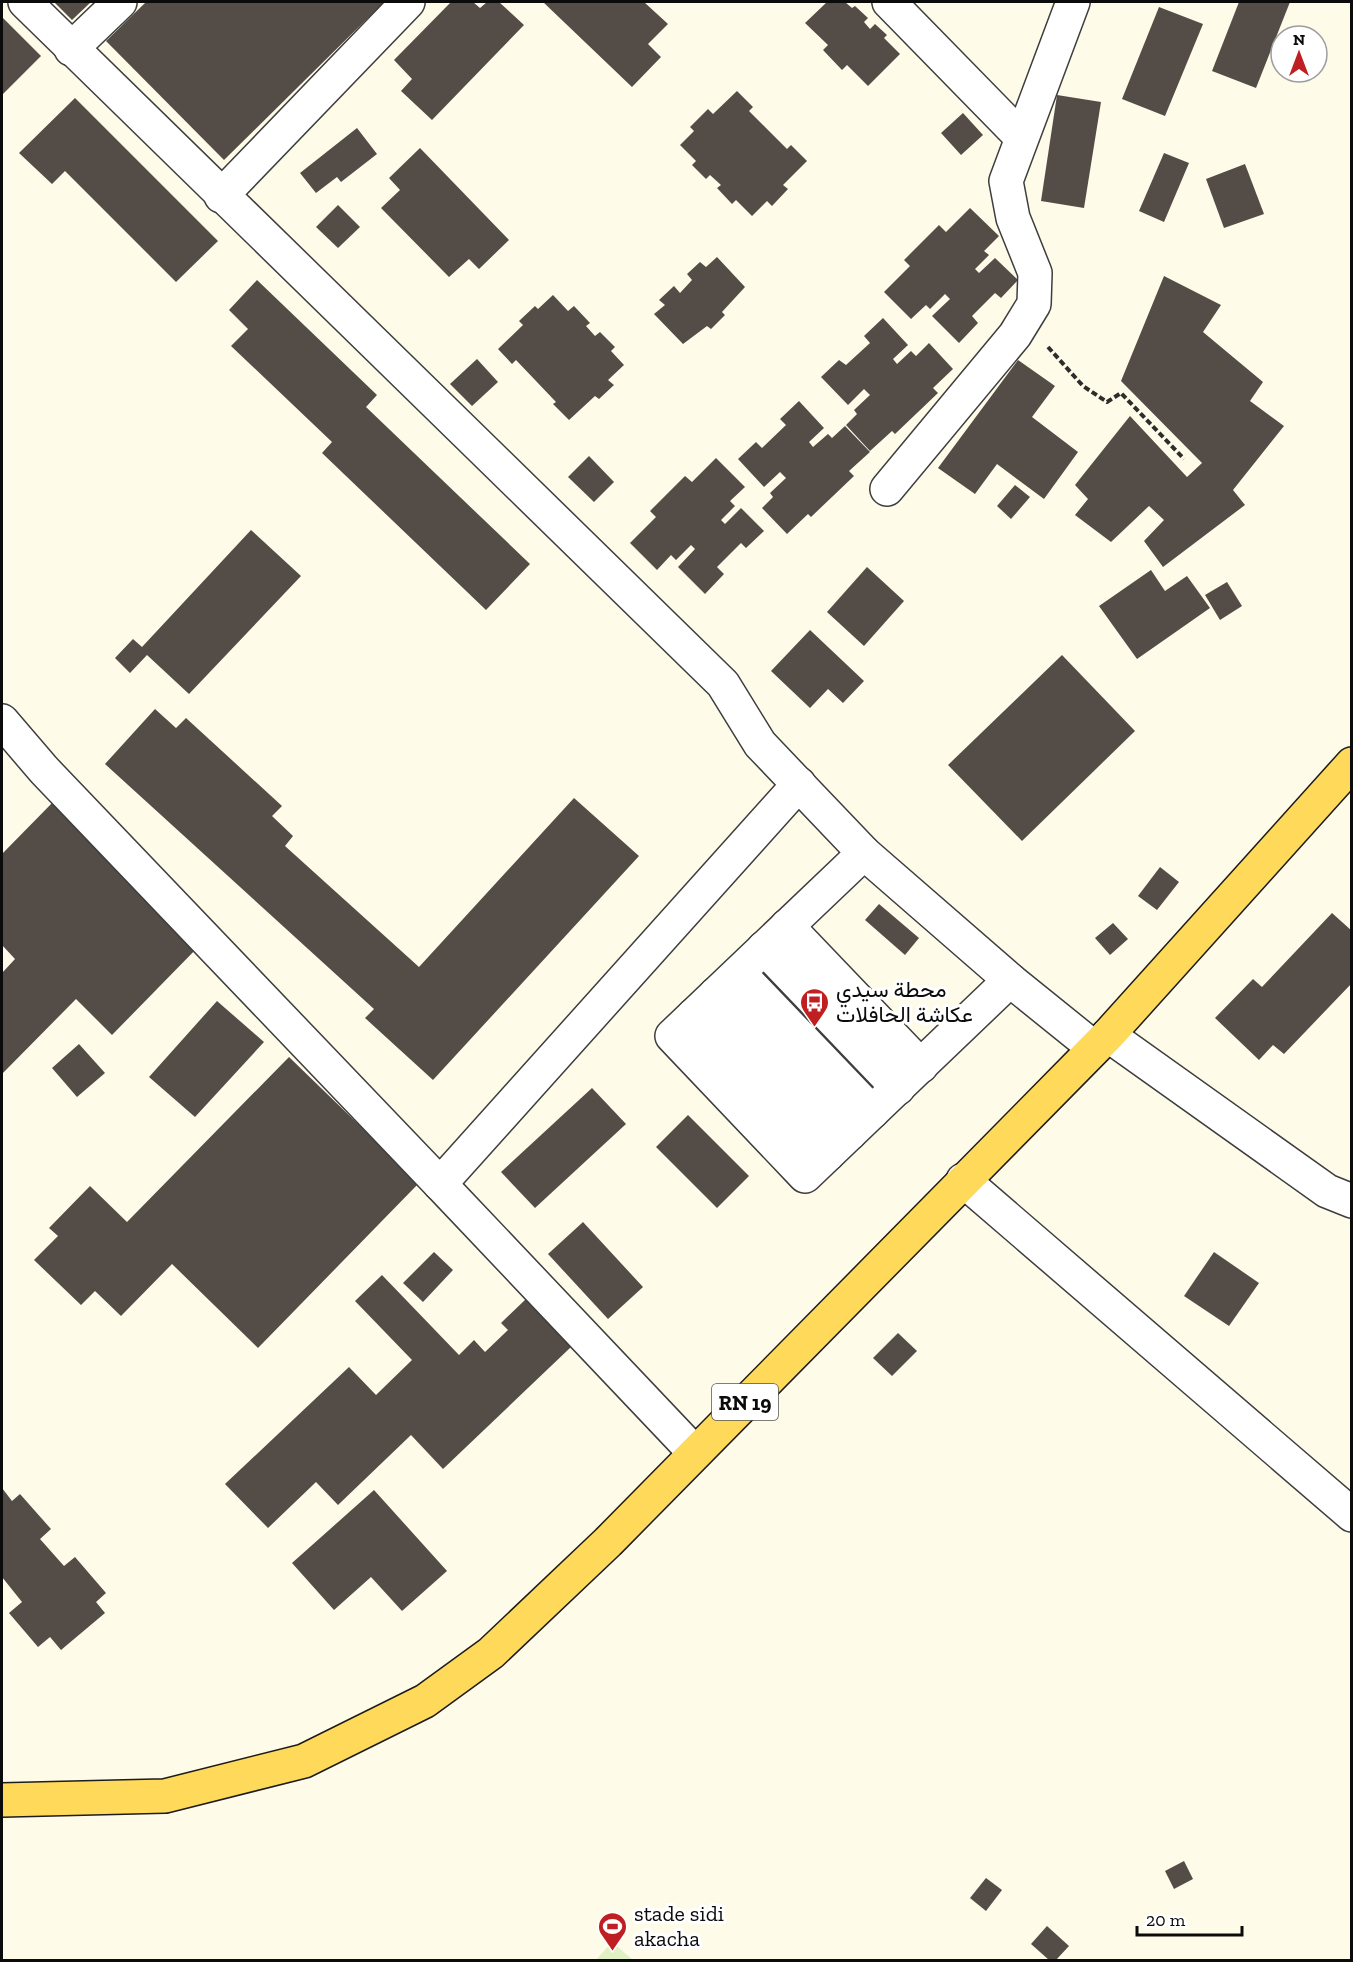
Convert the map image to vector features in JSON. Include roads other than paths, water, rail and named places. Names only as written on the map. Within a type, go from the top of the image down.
[{"type":"main road","name":"RN 19","points":[[2,1800],[165,1796],[304,1761],[425,1701],[491,1653],[608,1542],[1100,1041],[1352,764]]},
{"type":"street","points":[[25,2],[723,684],[760,744],[864,853],[1010,980],[1327,1191],[1352,1201]]},
{"type":"street","points":[[71,49],[120,2]]},
{"type":"street","points":[[221,196],[408,2]]},
{"type":"street","points":[[889,2],[1021,137]]},
{"type":"street","points":[[887,489],[1015,335],[1034,304],[1035,273],[1013,218],[1006,181],[1073,2]]},
{"type":"street","points":[[2,721],[44,770],[695,1454]]},
{"type":"street","points":[[440,1184],[799,784]]},
{"type":"street","points":[[864,853],[672,1036],[806,1176],[1010,980]]},
{"type":"street","points":[[787,926],[921,1065]]},
{"type":"street","points":[[764,948],[898,1088]]},
{"type":"street","points":[[716,994],[850,1133]]},
{"type":"street","points":[[963,1180],[1352,1515]]},
{"type":"place","name":"محطة سيدي عكاشة الحافلات","points":[[815,1028]]},
{"type":"place","name":"stade sidi akacha","points":[[613,1952]]}]
